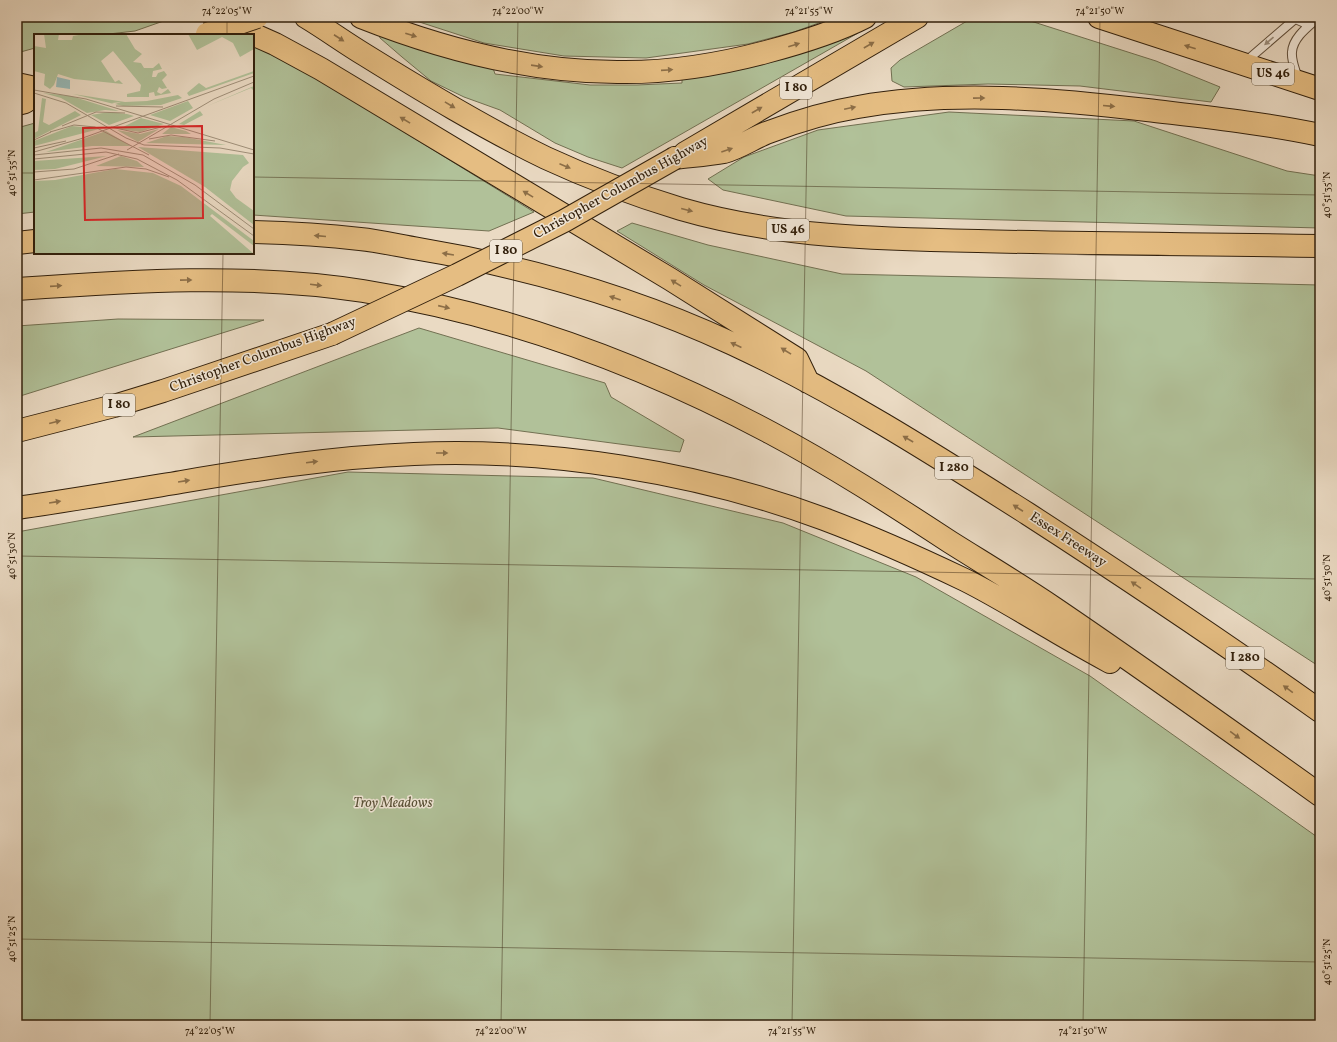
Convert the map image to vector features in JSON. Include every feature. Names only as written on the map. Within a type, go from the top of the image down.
[{"type":"highway","points":[[208,29],[257,17]]},
{"type":"highway","name":"US 46","points":[[306,17],[363,54],[479,122],[548,159],[600,181],[662,203],[724,219],[771,228],[874,239],[1029,243],[1320,246]]},
{"type":"highway","points":[[361,17],[418,37],[481,55],[553,68],[617,72],[680,69],[706,66],[791,46],[823,35],[865,17]]},
{"type":"highway","name":"Christopher Columbus Highway","points":[[17,431],[71,418],[142,398],[332,334],[518,245],[584,210],[917,17]]},
{"type":"highway","name":"US 46","points":[[1099,17],[1320,89]]},
{"type":"highway","points":[[208,29],[230,34]]},
{"type":"highway","points":[[254,39],[275,44],[321,69],[670,279],[797,359],[808,382]]},
{"type":"highway","points":[[17,84],[34,88]]},
{"type":"highway","points":[[17,104],[25,102],[34,96]]},
{"type":"highway","points":[[675,158],[725,151],[768,132],[791,124],[813,117],[858,107],[903,101],[952,98],[1028,99],[1122,107],[1198,116],[1320,135]]},
{"type":"highway","name":"Essex Freeway","points":[[254,232],[362,239],[469,258],[586,288],[667,316],[730,343],[808,382],[912,442],[1098,559],[1254,664],[1320,711]]},
{"type":"highway","points":[[17,243],[34,241]]},
{"type":"highway","points":[[17,289],[121,282],[194,280],[257,280],[309,284],[362,291],[463,311],[540,334],[598,355],[701,398],[772,434],[856,482],[1052,606],[1204,712],[1320,796]]},
{"type":"highway","points":[[17,508],[264,468],[356,457],[479,453],[546,457],[625,467],[703,483],[769,501],[823,518],[877,540],[966,580],[1009,603],[1110,662],[1204,712]]},
{"type":"lane","points":[[1298,82],[1292,57],[1292,50],[1299,37],[1318,17]]},
{"type":"lane","points":[[1242,64],[1293,18],[1309,25]]},
{"type":"green space","points":[[17,17],[175,17],[135,31],[109,34],[34,34],[34,48],[17,53]]},
{"type":"green space","points":[[404,17],[835,17],[794,32],[748,44],[646,58],[564,56],[484,43]]},
{"type":"green space","points":[[974,17],[1018,17],[1156,61],[1220,87],[1211,102],[1080,86],[988,84],[904,87],[892,81],[891,68],[900,60]]},
{"type":"green space","points":[[856,31],[858,33],[622,168],[588,157],[555,143],[500,110],[464,97],[431,81],[380,38],[379,35],[493,68],[495,74],[590,85],[637,85],[682,83],[682,77]]},
{"type":"green space","points":[[254,40],[534,212],[489,231],[254,215]]},
{"type":"green space","points":[[949,112],[1134,121],[1287,171],[1320,176],[1320,228],[846,216],[723,190],[708,179],[744,157],[818,130]]},
{"type":"green space","points":[[34,123],[34,212],[17,214],[17,128]]},
{"type":"green space","points":[[632,223],[708,245],[842,274],[1320,285],[1320,667],[866,371],[704,285],[617,231]]},
{"type":"green space","points":[[118,319],[264,320],[17,397],[17,326]]},
{"type":"green space","points":[[419,328],[605,383],[611,397],[684,440],[680,452],[498,428],[133,437]]},
{"type":"green space","name":"Troy Meadows","points":[[348,472],[593,478],[783,523],[916,577],[1090,676],[1320,839],[1320,1025],[17,1025],[17,532]]}]
